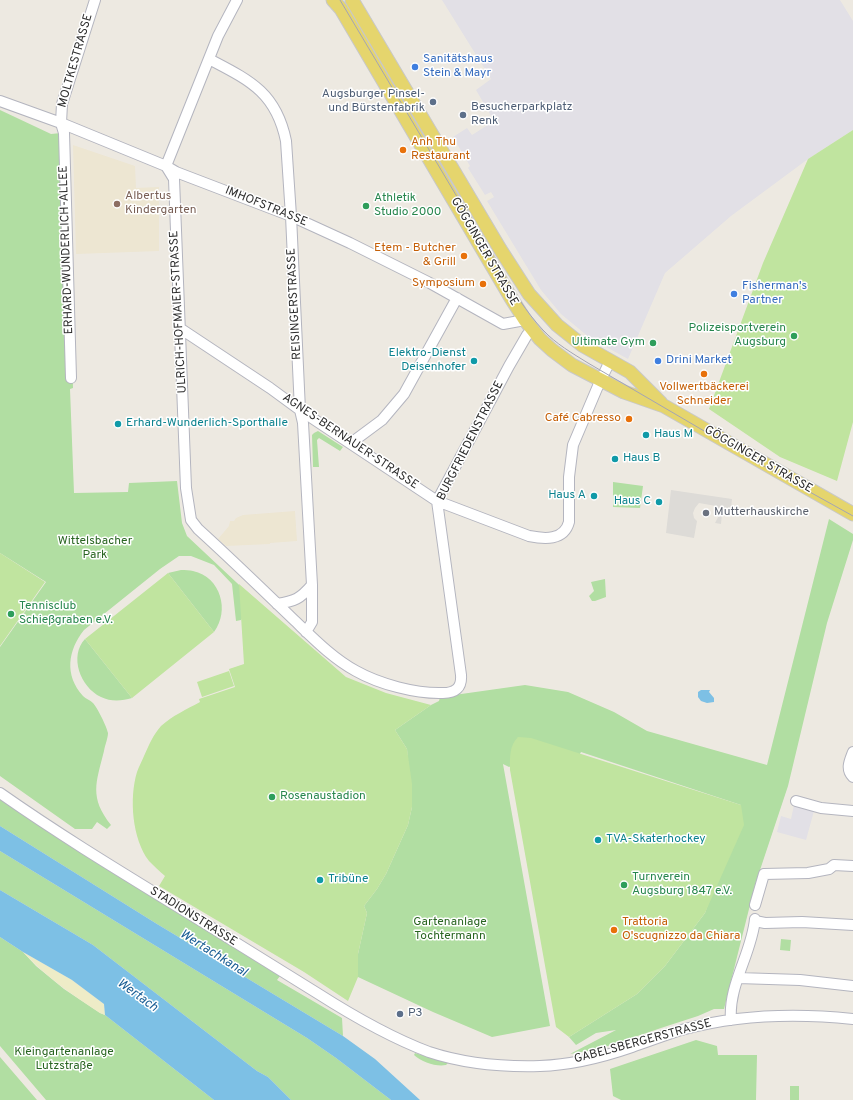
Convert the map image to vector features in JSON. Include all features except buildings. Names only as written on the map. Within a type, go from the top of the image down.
[{"type":"main road","name":"GÖGGINGER STRASSE","points":[[333,0],[341,9],[528,325],[552,350],[572,365],[624,392],[664,406],[853,514]]},
{"type":"main road","name":"GÖGGINGER STRASSE","points":[[352,0],[527,292],[556,325],[582,345],[630,372],[664,406]]},
{"type":"street","name":"MOLTKESTRASSE","points":[[61,123],[62,104],[95,0]]},
{"type":"street","points":[[166,166],[218,36],[237,0]]},
{"type":"street","name":"REISINGERSTRASSE","points":[[209,59],[256,85],[272,104],[284,129],[292,216],[300,410],[303,423],[312,585],[312,622],[306,632]]},
{"type":"street","name":"IMHOFSTRASSE","points":[[0,101],[61,123],[166,166],[176,172],[292,216],[350,242],[503,324],[528,325]]},
{"type":"street","name":"ERHARD-WUNDERLICH-ALLEE","points":[[61,123],[64,133],[71,378]]},
{"type":"street","name":"ULRICH-HOFMAIER-STRASSE","points":[[166,166],[174,180],[186,488],[192,520],[198,529],[277,604]]},
{"type":"street","points":[[351,443],[382,420],[404,394],[457,298]]},
{"type":"street","name":"BURGFRIEDENSTRASSE","points":[[306,632],[358,672],[406,689],[439,693],[457,691],[462,678],[437,501],[527,335],[528,325]]},
{"type":"street","name":"AGNES-BERNAUER-STRASSE","points":[[181,329],[437,501],[529,536],[541,538],[550,538],[564,533],[568,528],[569,477],[572,450],[601,380]]},
{"type":"street","points":[[601,380],[610,361]]},
{"type":"street","points":[[277,604],[299,598],[312,585]]},
{"type":"street","points":[[277,604],[306,632]]},
{"type":"street","points":[[851,775],[849,765],[853,752]]},
{"type":"street","name":"STADIONSTRASSE","points":[[0,793],[106,863],[359,1019],[390,1035]]},
{"type":"street","points":[[796,802],[821,808],[853,811]]},
{"type":"street","points":[[756,905],[764,874],[808,873],[829,869],[834,866],[853,866]]},
{"type":"street","points":[[731,1020],[730,1008],[755,920],[765,923],[802,922],[853,925]]},
{"type":"street","points":[[738,978],[800,980],[853,986]]},
{"type":"street","name":"GABELSBERGERSTRASSE","points":[[390,1035],[432,1053],[464,1061],[504,1066],[541,1066],[572,1062],[600,1056],[630,1048],[683,1030],[731,1020],[759,1016],[796,1015],[853,1019]]},
{"type":"shaded area","points":[[442,0],[840,0],[853,21],[853,130],[808,159],[731,216],[665,273],[628,359],[590,338],[561,314],[541,290],[487,201],[494,197],[491,192],[485,195],[468,168],[470,166],[453,137],[467,128],[472,135],[494,121],[476,90],[491,79]]},
{"type":"shaded area","name":"Albertus Kindergarten","points":[[73,145],[135,166],[136,188],[159,187],[159,251],[76,254]]},
{"type":"shaded area","points":[[671,490],[732,499],[730,516],[722,514],[721,524],[715,523],[719,515],[716,506],[699,503],[693,513],[694,518],[697,521],[694,538],[666,533]]},
{"type":"shaded area","points":[[295,511],[297,541],[226,546],[218,539],[229,526],[230,521],[234,521],[236,518],[243,515]]},
{"type":"shaded area","points":[[794,805],[814,811],[806,840],[777,832],[781,816],[791,819]]},
{"type":"green space","name":"Wittelsbacher Park","points":[[0,110],[51,134],[61,133],[70,295],[73,388],[70,389],[74,493],[128,492],[129,483],[177,481],[182,523],[187,536],[253,598],[241,620],[236,621],[232,584],[214,565],[191,556],[179,556],[160,569],[84,630],[74,646],[70,663],[73,680],[77,688],[83,696],[95,705],[108,733],[96,790],[100,806],[111,825],[107,829],[97,822],[92,829],[75,829],[0,776],[0,647],[46,582],[0,553]]},
{"type":"green space","name":"Polizeisportverein Augsburg","points":[[853,130],[853,422],[837,481],[780,457],[709,409],[763,263],[808,159]]},
{"type":"green space","points":[[318,431],[343,447],[340,451],[319,438],[317,440],[319,467],[313,467],[312,435]]},
{"type":"green space","points":[[613,482],[643,486],[640,508],[613,507]]},
{"type":"green space","name":"Gartenanlage Tochtermann","points":[[829,519],[853,534],[853,540],[827,623],[788,786],[755,885],[724,1009],[714,1009],[698,1016],[599,1049],[570,1054],[616,1030],[596,1033],[576,1045],[569,1037],[637,994],[665,966],[705,913],[741,805],[581,752],[577,759],[520,761],[509,767],[503,764],[550,1026],[492,1037],[433,1012],[358,977],[358,954],[367,913],[364,906],[386,874],[408,825],[412,807],[407,749],[395,730],[439,701],[440,697],[525,685],[568,692],[614,712],[647,731],[767,765]]},
{"type":"green space","name":"Tennisclub Schießgraben e.V.","points":[[0,553],[45,582],[0,646]]},
{"type":"green space","points":[[181,570],[203,574],[216,587],[222,605],[219,624],[214,632],[168,573]]},
{"type":"green space","points":[[168,573],[214,632],[132,698],[85,639]]},
{"type":"green space","points":[[605,579],[606,597],[592,601],[589,596],[594,591],[591,582]]},
{"type":"green space","name":"Rosenaustadion","points":[[239,584],[346,677],[386,693],[431,705],[395,730],[407,749],[412,784],[412,807],[408,825],[386,874],[364,906],[367,913],[358,954],[358,977],[348,1001],[304,972],[159,886],[165,876],[149,861],[143,852],[136,830],[133,794],[137,772],[149,744],[156,733],[161,726],[170,719],[200,702],[199,699],[235,687],[229,669],[244,664]]},
{"type":"green space","points":[[85,639],[132,698],[109,700],[101,697],[87,686],[82,679],[77,662],[80,646]]},
{"type":"green space","points":[[229,671],[234,686],[202,697],[197,682]]},
{"type":"green space","name":"Turnverein Augsburg 1847 e.V.","points":[[518,737],[531,738],[741,805],[744,825],[705,913],[665,966],[637,994],[569,1037],[556,1027],[510,770],[512,748]]},
{"type":"green space","points":[[0,793],[283,972],[277,980],[342,1018],[343,1036],[157,924],[0,826]]},
{"type":"green space","points":[[0,851],[307,1038],[391,1100],[291,1100],[268,1077],[257,1071],[93,945],[0,890]]},
{"type":"green space","name":"Kleingartenanlage Lutzstraße","points":[[0,937],[23,952],[36,966],[64,989],[105,1015],[214,1100],[46,1100],[0,1046]]},
{"type":"green space","points":[[781,939],[791,940],[790,951],[780,950]]},
{"type":"green space","points":[[696,1040],[717,1046],[718,1055],[757,1055],[756,1100],[621,1100],[613,1096],[610,1069]]},
{"type":"green space","points":[[415,1053],[448,1063],[446,1065],[438,1065],[425,1062],[417,1058],[414,1055]]},
{"type":"green space","name":"Kleingartenanlage Lutzstraße","points":[[0,1057],[37,1100],[0,1100]]},
{"type":"green space","points":[[790,1086],[799,1086],[799,1100],[790,1100]]},
{"type":"sand","points":[[23,952],[72,980],[104,1004],[105,1015],[60,985],[41,970]]},
{"type":"water","points":[[701,690],[710,690],[709,692],[714,698],[714,702],[707,703],[701,701],[698,697],[698,692]]},
{"type":"water","points":[[0,826],[157,924],[343,1036],[375,1059],[420,1100],[391,1100],[307,1038],[0,851]]},
{"type":"water","name":"Wertach","points":[[0,890],[93,945],[257,1071],[268,1077],[291,1100],[214,1100],[105,1015],[104,1004],[72,980],[0,937]]},
{"type":"tram line","points":[[340,0],[500,269],[525,308],[543,330],[559,344],[588,363],[781,476],[853,516]]},
{"type":"place","name":"Sanitätshaus Stein & Mayr","points":[[415,67]]},
{"type":"place","name":"Augsburger Pinsel- und Bürstenfabrik","points":[[433,102]]},
{"type":"place","name":"Besucherparkplatz Renk","points":[[463,115]]},
{"type":"place","name":"Anh Thu Restaurant","points":[[403,150]]},
{"type":"place","name":"Albertus Kindergarten","points":[[117,204]]},
{"type":"place","name":"Athletik Studio 2000","points":[[366,206]]},
{"type":"place","name":"Etem - Butcher & Grill","points":[[464,256]]},
{"type":"place","name":"Symposium","points":[[483,284]]},
{"type":"place","name":"Fisherman's Partner","points":[[734,294]]},
{"type":"place","name":"Polizeisportverein Augsburg","points":[[794,336]]},
{"type":"place","name":"Ultimate Gym","points":[[653,343]]},
{"type":"place","name":"Elektro-Dienst Deisenhofer","points":[[474,361]]},
{"type":"place","name":"Drini Market","points":[[658,361]]},
{"type":"place","name":"Vollwertbäckerei Schneider","points":[[704,374]]},
{"type":"place","name":"Café Cabresso","points":[[629,419]]},
{"type":"place","name":"Erhard-Wunderlich-Sporthalle","points":[[118,424]]},
{"type":"place","name":"Haus M","points":[[646,435]]},
{"type":"place","name":"Haus B","points":[[615,459]]},
{"type":"place","name":"Haus A","points":[[594,496]]},
{"type":"place","name":"Haus C","points":[[659,502]]},
{"type":"place","name":"Mutterhauskirche","points":[[706,513]]},
{"type":"place","name":"Tennisclub Schießgraben e.V.","points":[[11,614]]},
{"type":"place","name":"Rosenaustadion","points":[[272,797]]},
{"type":"place","name":"TVA-Skaterhockey","points":[[598,840]]},
{"type":"place","name":"Tribüne","points":[[320,880]]},
{"type":"place","name":"Turnverein Augsburg 1847 e.V.","points":[[624,885]]},
{"type":"place","name":"Trattoria O'scugnizzo da Chiara","points":[[614,930]]},
{"type":"place","name":"P3","points":[[400,1014]]},
{"type":"water label","name":"Wertachkanal","points":[[213,954]]}]
